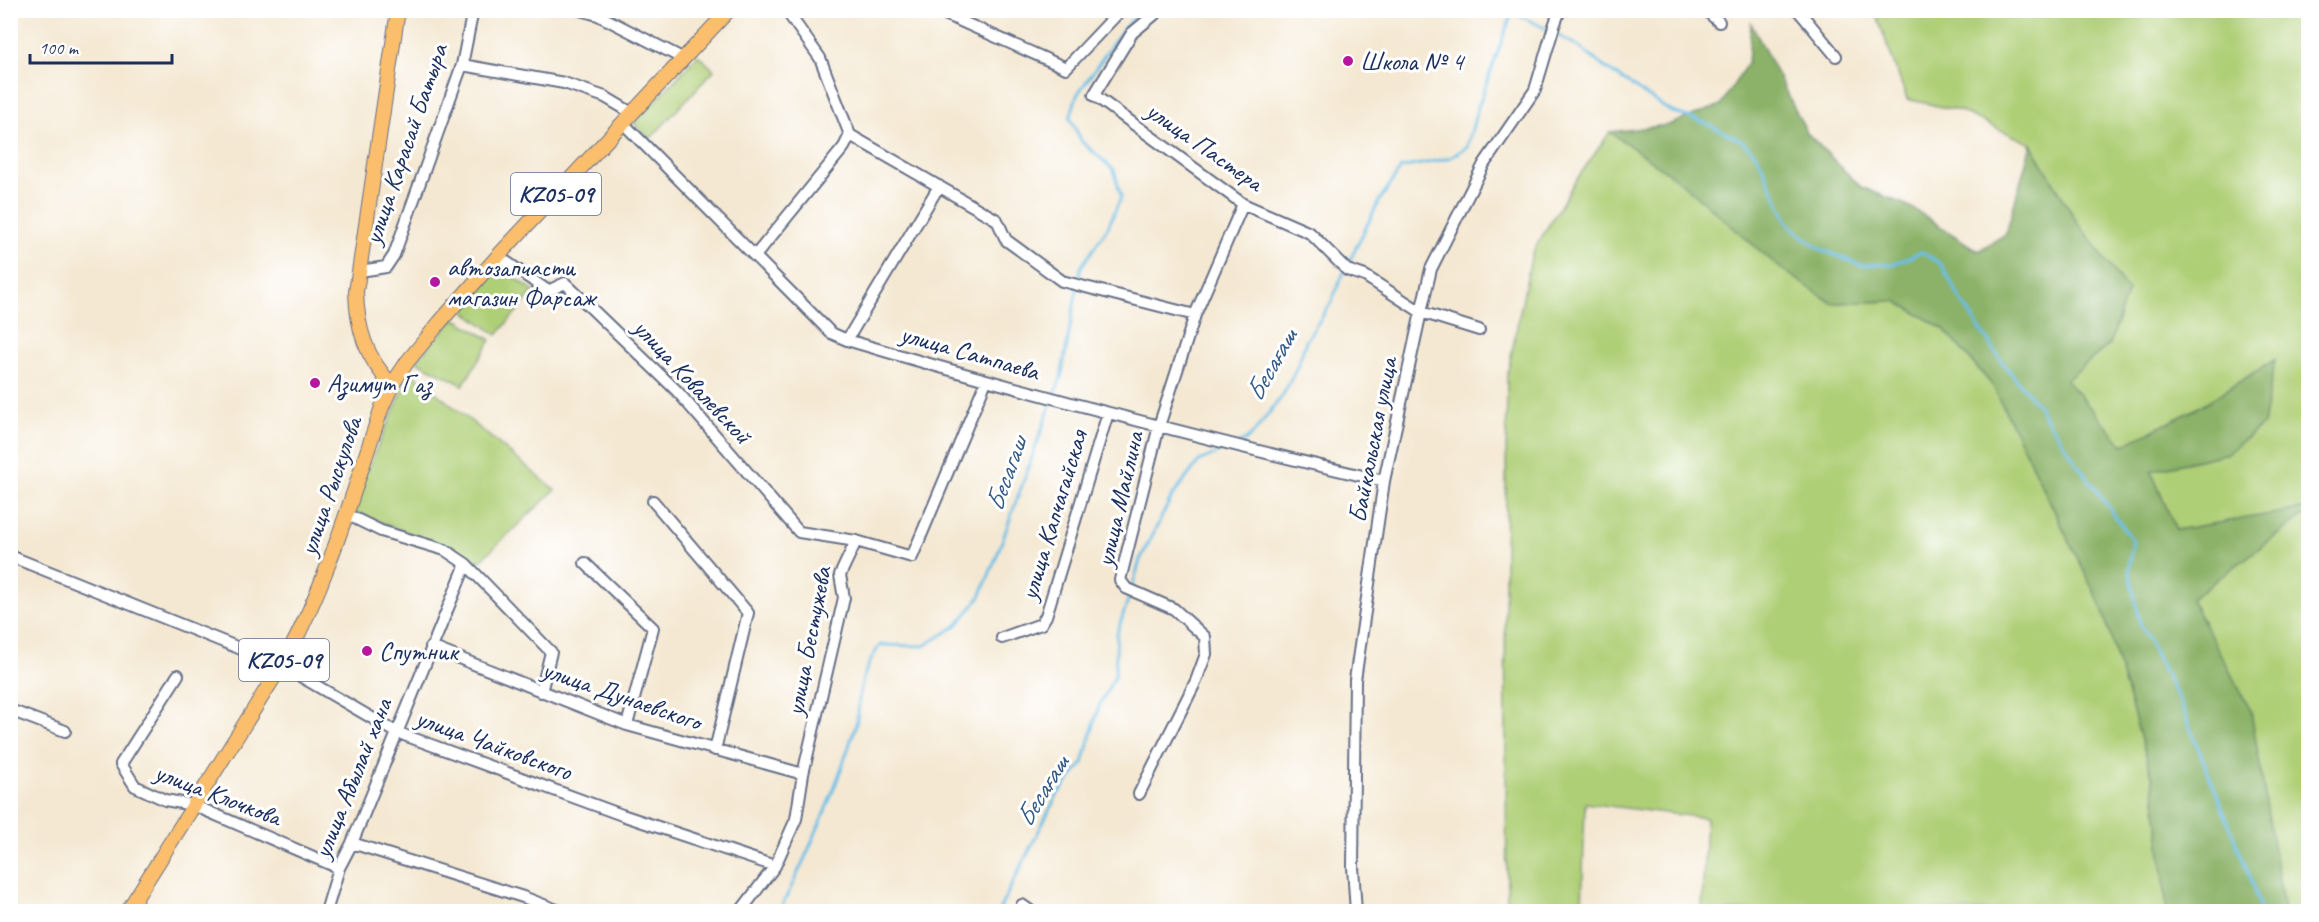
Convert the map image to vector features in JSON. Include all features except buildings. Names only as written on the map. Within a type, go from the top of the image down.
[{"type":"main road","name":"улица Карасай Батыра","points":[[392,385],[380,372],[358,326],[356,292],[398,10]]},
{"type":"main road","name":"улица Рыскулова","points":[[130,908],[281,665],[307,619],[382,407],[392,385],[413,354],[498,256],[729,10]]},
{"type":"street","name":"улица Карасай Батыра","points":[[360,271],[386,267],[394,255],[462,65],[473,10]]},
{"type":"street","points":[[580,10],[598,15],[684,58]]},
{"type":"street","points":[[786,10],[820,58],[850,135],[997,220],[1006,240],[1062,281],[1195,315]]},
{"type":"street","points":[[936,10],[1066,68],[1121,10]]},
{"type":"street","name":"улица Пастера","points":[[1160,10],[1132,33],[1094,95],[1243,204],[1310,233],[1347,270],[1365,276],[1421,312],[1479,330]]},
{"type":"street","name":"Байкальская улица","points":[[1356,912],[1353,867],[1355,680],[1384,481],[1421,312],[1431,269],[1484,164],[1535,90],[1560,10]]},
{"type":"street","points":[[1706,10],[1719,22]]},
{"type":"street","points":[[1798,10],[1836,56]]},
{"type":"street","name":"улица Сатпаева","points":[[462,65],[564,84],[605,97],[628,118],[755,256],[831,333],[847,340],[1041,396],[1257,452],[1384,481]]},
{"type":"street","points":[[755,256],[844,147],[850,135]]},
{"type":"street","points":[[847,340],[939,186]]},
{"type":"street","name":"улица Майлина","points":[[1139,794],[1196,681],[1206,654],[1205,637],[1174,609],[1126,588],[1120,580],[1159,426],[1195,315],[1243,204]]},
{"type":"street","name":"улица Ковалевской","points":[[498,256],[548,291],[565,283],[677,391],[799,532],[856,541]]},
{"type":"street","name":"улица Бестужева","points":[[740,912],[775,866],[796,819],[803,774],[844,598],[840,575],[856,541],[912,557],[986,381]]},
{"type":"street","name":"улица Капчагайская","points":[[1002,638],[1041,624],[1046,616],[1108,413]]},
{"type":"street","points":[[653,501],[748,613],[715,750]]},
{"type":"street","points":[[346,514],[381,531],[445,550],[466,564],[551,652],[541,692]]},
{"type":"street","name":"улица Чайковского","points":[[10,556],[281,665],[396,732],[622,815],[775,866]]},
{"type":"street","points":[[585,563],[653,628],[627,725]]},
{"type":"street","name":"улица Абылай хана","points":[[326,912],[339,868],[352,843],[466,564]]},
{"type":"street","name":"улица Дунаевского","points":[[431,647],[627,725],[803,774]]},
{"type":"street","name":"улица Клочкова","points":[[178,675],[122,764],[135,786],[165,800],[194,805],[339,868]]},
{"type":"street","points":[[10,710],[65,731]]},
{"type":"street","points":[[352,843],[523,897],[562,912]]},
{"type":"street","points":[[1022,905],[1032,912]]},
{"type":"street","points":[[130,908],[146,912]]},
{"type":"green space","points":[[1875,11],[2308,11],[2308,508],[2176,530],[2151,471],[2228,453],[2263,424],[2274,360],[2194,410],[2123,446],[2066,380],[2110,344],[2074,217],[2031,144],[1960,111],[1907,99]]},
{"type":"green space","points":[[1751,23],[1807,133],[1861,187],[1909,206],[1978,251],[2006,234],[2031,144],[2074,217],[2128,291],[2110,344],[2066,380],[2123,445],[2194,410],[2275,360],[2263,424],[2228,453],[2151,471],[2176,530],[2308,508],[2308,512],[2191,599],[2251,711],[2284,911],[2167,911],[2153,779],[2102,608],[1993,386],[1944,329],[1896,301],[1832,303],[1779,267],[1676,178],[1610,132],[1668,125],[1721,105],[1748,62]]},
{"type":"green space","points":[[698,55],[714,70],[650,139],[634,124]]},
{"type":"green space","points":[[1610,132],[1676,178],[1779,267],[1832,303],[1896,301],[1944,329],[1993,386],[2102,608],[2153,779],[2167,911],[1702,911],[1706,818],[1585,803],[1582,911],[1507,912],[1505,578],[1507,376],[1532,253],[1574,183]]},
{"type":"green space","points":[[500,267],[534,291],[497,335],[461,309]]},
{"type":"green space","points":[[454,318],[491,340],[463,385],[416,361]]},
{"type":"green space","points":[[411,372],[555,490],[480,561],[349,510]]},
{"type":"green space","points":[[2308,512],[2308,911],[2284,911],[2274,851],[2191,599]]},
{"type":"waterway","name":"Бесагаш","points":[[1054,395],[1061,378],[1081,267],[1108,227],[1121,197],[1114,170],[1082,142],[1070,118],[1077,95],[1123,29],[1142,10]]},
{"type":"waterway","name":"Бесағаш","points":[[1347,266],[1378,203],[1401,168],[1450,158],[1467,147],[1477,110],[1513,10]]},
{"type":"waterway","points":[[1512,12],[1545,28]]},
{"type":"waterway","points":[[1559,36],[1578,46],[1604,67],[1670,111],[1703,122],[1742,141],[1757,155],[1789,225],[1818,248],[1860,265],[1893,264],[1922,252],[1941,264],[1962,302],[2002,362],[2035,402],[2133,541],[2129,569],[2140,623],[2179,700],[2254,887],[2261,912]]},
{"type":"waterway","name":"Бесағаш","points":[[1239,443],[1255,431],[1283,395],[1298,365],[1306,341],[1331,303],[1344,272]]},
{"type":"waterway","name":"Бесагаш","points":[[779,912],[811,844],[839,775],[855,728],[862,681],[871,660],[880,645],[924,646],[956,626],[979,599],[1052,401]]},
{"type":"waterway","name":"Бесағаш","points":[[1132,588],[1140,560],[1171,498],[1199,461],[1231,447]]},
{"type":"waterway","name":"Бесағаш","points":[[998,912],[1057,795],[1083,763],[1099,706],[1115,676],[1117,633],[1130,594]]},
{"type":"place","name":"Школа № 4","points":[[1348,61]]},
{"type":"place","name":"автозапчасти магазин Фарсаж","points":[[435,282]]},
{"type":"place","name":"Азимут Газ","points":[[315,383]]},
{"type":"place","name":"Спутник","points":[[367,651]]}]
